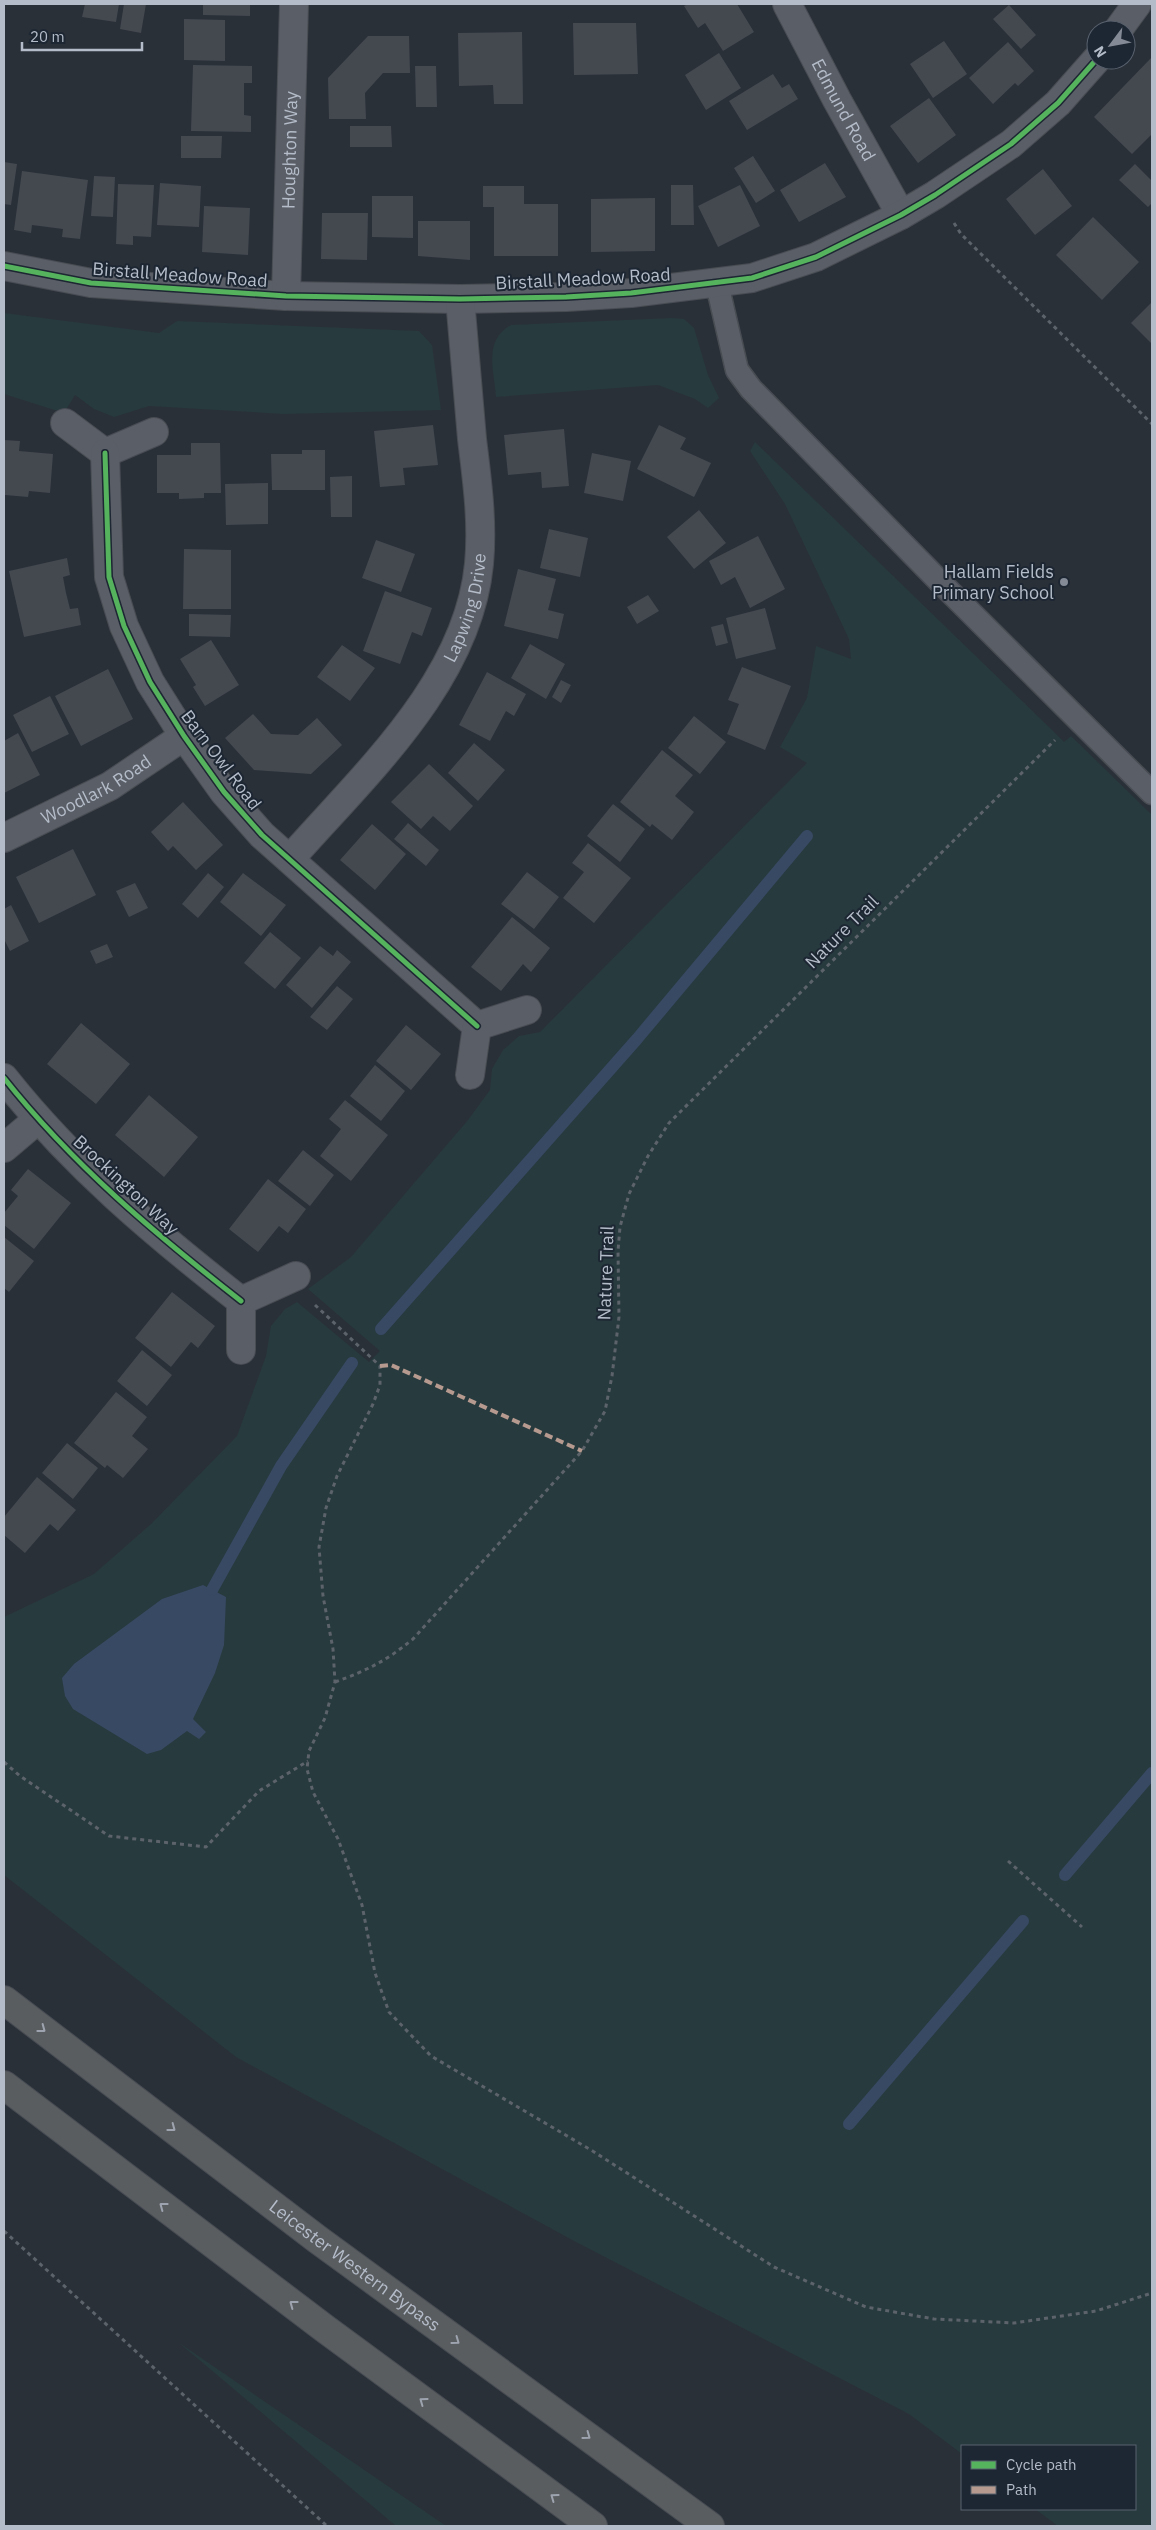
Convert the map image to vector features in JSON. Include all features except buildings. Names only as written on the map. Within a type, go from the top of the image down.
[{"type":"highway","name":"Leicester Western Bypass","points":[[4,2000],[317,2239],[710,2526]]},
{"type":"highway","points":[[4,2085],[324,2328],[593,2526]]},
{"type":"street","name":"Houghton Way","points":[[286,296],[294,4]]},
{"type":"street","name":"Edmund Road","points":[[787,4],[837,100],[902,215]]},
{"type":"street","points":[[1125,20],[1137,4]]},
{"type":"street","name":"Birstall Meadow Road","points":[[4,266],[91,283],[286,296],[460,299],[575,296],[717,284],[752,278],[816,257],[902,215],[935,195],[1011,144],[1058,103],[1087,70]]},
{"type":"street","name":"Lapwing Drive","points":[[290,859],[398,736],[440,678],[457,642],[470,605],[479,565],[481,521],[460,299]]},
{"type":"street","points":[[65,423],[105,453],[154,432]]},
{"type":"street","name":"Barn Owl Road","points":[[105,453],[109,577],[124,626],[146,674],[184,736],[224,792],[262,835],[477,1026]]},
{"type":"street","name":"Woodlark Road","points":[[4,838],[110,786],[184,736]]},
{"type":"street","points":[[470,1075],[477,1026],[527,1010]]},
{"type":"street","name":"Brockington Way","points":[[4,1078],[37,1120],[96,1181],[172,1247],[242,1301]]},
{"type":"street","points":[[4,1148],[37,1120]]},
{"type":"street","points":[[241,1350],[242,1301],[296,1276]]},
{"type":"lane","points":[[717,284],[737,370],[751,390],[1076,718],[1152,792]]},
{"type":"path","points":[[935,195],[961,234],[1152,424]]},
{"type":"path","points":[[296,1276],[306,1296],[380,1366],[380,1385],[373,1404],[337,1476],[329,1500],[319,1547],[323,1596],[333,1649],[335,1682],[325,1718],[309,1751],[307,1769],[313,1792],[338,1839],[362,1905],[375,1973],[389,2012],[431,2056],[590,2150],[774,2267],[866,2307],[934,2319],[1014,2323],[1096,2311],[1152,2293]]},
{"type":"path","points":[[4,1762],[20,1776],[109,1836],[206,1847],[259,1791],[308,1761]]},
{"type":"path","points":[[1008,1861],[1082,1927]]},
{"type":"path","points":[[4,2231],[327,2526]]},
{"type":"green space","points":[[4,313],[159,333],[177,321],[419,331],[432,345],[441,410],[284,414],[149,406],[114,417],[94,409],[75,395],[64,413],[4,394]]},
{"type":"green space","points":[[684,319],[694,328],[708,375],[719,398],[708,408],[695,399],[658,385],[496,397],[492,366],[493,347],[502,332],[511,325]]},
{"type":"green space","points":[[755,442],[1064,742],[1071,736],[1152,815],[1152,2526],[1058,2526],[1036,2510],[1136,2510],[1136,2445],[961,2445],[961,2453],[909,2414],[576,2242],[236,2057],[4,1875],[4,1617],[94,1574],[151,1524],[237,1436],[266,1356],[271,1326],[285,1309],[297,1302],[369,1362],[380,1351],[308,1289],[351,1257],[468,1120],[490,1090],[492,1069],[503,1050],[519,1036],[540,1032],[807,763],[780,747],[807,698],[816,646],[851,659],[849,639],[785,504],[750,451]]},
{"type":"green space","points":[[178,2342],[446,2526],[396,2526]]},
{"type":"water","points":[[203,1585],[226,1597],[224,1645],[215,1673],[193,1719],[206,1732],[199,1739],[187,1731],[161,1750],[147,1754],[73,1709],[65,1696],[62,1678],[74,1664],[162,1599]]},
{"type":"waterway","points":[[381,1329],[637,1039],[807,836]]},
{"type":"waterway","points":[[212,1590],[281,1466],[352,1363]]},
{"type":"waterway","points":[[1065,1875],[1152,1773]]},
{"type":"waterway","points":[[849,2124],[1023,1921]]},
{"type":"marked path","points":[[380,1366],[391,1365],[582,1451]]},
{"type":"cycle path","points":[[4,266],[91,283],[286,296],[460,299],[566,297],[631,293],[752,278],[816,257],[901,215],[935,195],[1011,144],[1058,103],[1087,70]]},
{"type":"cycle path","points":[[105,453],[109,577],[124,626],[150,682],[184,736],[224,792],[262,835],[477,1026]]},
{"type":"cycle path","points":[[4,1078],[30,1110],[86,1169],[177,1250],[241,1301]]},
{"type":"place","name":"Hallam Fields Primary School","points":[[1064,582]]}]
